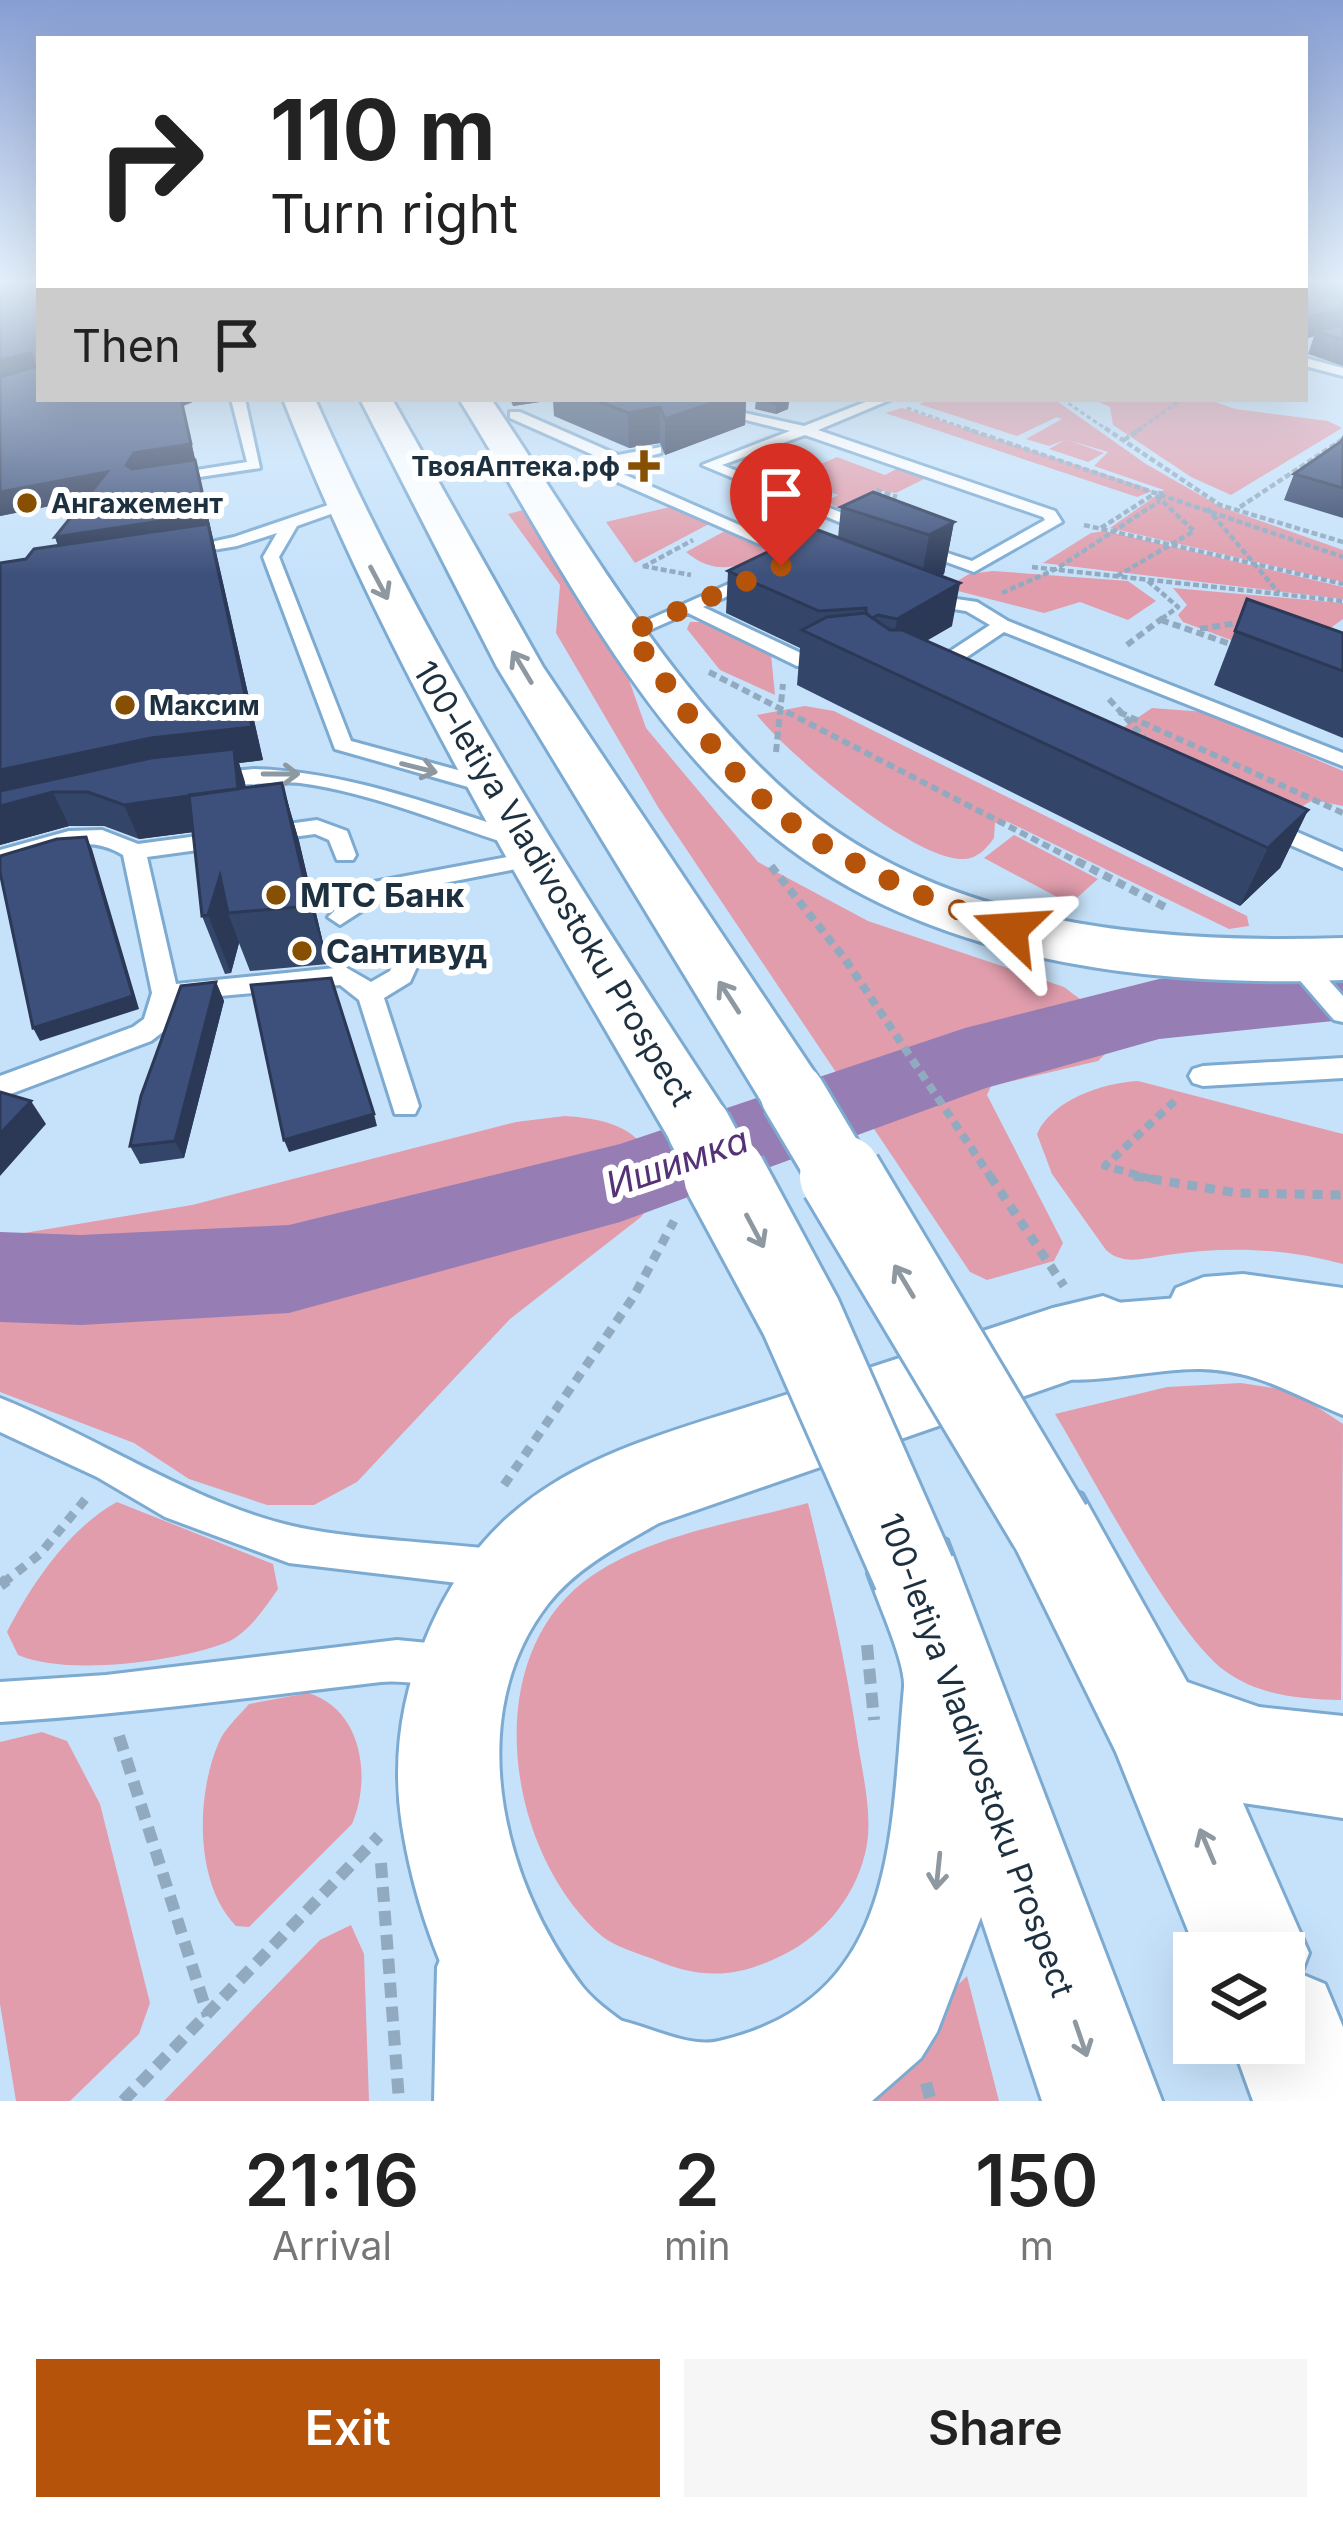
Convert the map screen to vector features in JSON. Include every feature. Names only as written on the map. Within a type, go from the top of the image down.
[{"type":"main road","name":"100-letiya Vladivostoku Prospect","points":[[298,402],[317,513],[700,1128],[801,1317],[933,1622],[1102,2101]]},
{"type":"main road","points":[[378,402],[489,612],[598,795],[793,1095],[1050,1526],[1153,1720],[1244,1932]]},
{"type":"main road","points":[[505,412],[630,632],[699,726],[778,813],[884,879],[1010,929],[1186,960],[1321,961]]},
{"type":"main road","points":[[707,2101],[570,2093],[494,1949],[463,1864],[448,1786],[450,1715],[509,1529],[572,1522],[636,1487],[1063,1322],[1243,1309],[1343,1324]]},
{"type":"main road","points":[[1063,1322],[1245,1333],[1313,1355],[1343,1376]]},
{"type":"main road","points":[[719,2101],[817,2071],[880,2018],[897,1993],[939,1883],[933,1622]]},
{"type":"main road","points":[[1153,1720],[1258,1758],[1343,1767]]},
{"type":"main road","points":[[1299,2064],[1313,2101]]},
{"type":"lane","points":[[143,483],[252,467],[239,402]]},
{"type":"lane","points":[[727,411],[752,402]]},
{"type":"lane","points":[[876,402],[700,462],[887,536]]},
{"type":"lane","points":[[709,408],[805,430],[1053,518]]},
{"type":"lane","points":[[800,410],[805,430]]},
{"type":"lane","points":[[505,412],[616,460],[666,453]]},
{"type":"lane","points":[[616,460],[604,471],[824,565]]},
{"type":"lane","points":[[160,553],[237,541],[317,513]]},
{"type":"lane","points":[[317,513],[271,557],[342,745],[490,786]]},
{"type":"lane","points":[[907,544],[963,567],[983,565],[1053,518]]},
{"type":"lane","points":[[630,632],[802,556]]},
{"type":"lane","points":[[902,595],[971,606],[1003,625],[1343,760]]},
{"type":"lane","points":[[689,607],[812,665],[850,659]]},
{"type":"lane","points":[[948,682],[918,674],[1003,625]]},
{"type":"lane","points":[[177,784],[242,774],[329,777],[528,850]]},
{"type":"lane","points":[[1241,814],[1340,856]]},
{"type":"lane","points":[[134,852],[317,827],[339,836],[345,855]]},
{"type":"lane","points":[[0,858],[92,832],[112,836],[134,852],[165,993],[155,1024],[142,1034],[0,1087]]},
{"type":"lane","points":[[340,917],[364,895],[382,887],[528,850]]},
{"type":"lane","points":[[370,995],[401,976],[408,958]]},
{"type":"lane","points":[[1321,961],[1343,1013]]},
{"type":"lane","points":[[165,993],[345,976],[370,995],[405,1106]]},
{"type":"lane","points":[[1203,1076],[1343,1067]]},
{"type":"lane","points":[[0,1415],[110,1465],[178,1504],[289,1544],[509,1529]]},
{"type":"lane","points":[[0,1702],[106,1695],[397,1660],[463,1666]]},
{"type":"path","points":[[893,402],[1343,557]]},
{"type":"path","points":[[1067,402],[1227,514]]},
{"type":"path","points":[[1124,440],[1178,402]]},
{"type":"path","points":[[1239,508],[1343,439]]},
{"type":"path","points":[[849,521],[940,476]]},
{"type":"path","points":[[876,490],[897,497]]},
{"type":"path","points":[[1116,576],[1194,531],[1157,492]]},
{"type":"path","points":[[1100,528],[1157,492]]},
{"type":"path","points":[[971,606],[1055,569],[1161,499]]},
{"type":"path","points":[[1220,505],[1343,542]]},
{"type":"path","points":[[1206,507],[1280,594]]},
{"type":"path","points":[[1053,518],[1343,584]]},
{"type":"path","points":[[626,576],[724,524]]},
{"type":"path","points":[[983,565],[1343,601]]},
{"type":"path","points":[[1146,580],[1177,604],[1161,620],[1250,651]]},
{"type":"path","points":[[1274,607],[1291,595]]},
{"type":"path","points":[[1192,629],[1257,619]]},
{"type":"path","points":[[759,744],[777,762],[782,666],[790,656]]},
{"type":"path","points":[[706,681],[692,663],[1183,915]]},
{"type":"path","points":[[1153,746],[1116,717],[1343,813]]},
{"type":"path","points":[[758,850],[845,959],[1063,1322]]},
{"type":"path","points":[[1203,1076],[1105,1166],[1113,1172],[1238,1193],[1343,1195]]},
{"type":"path","points":[[509,1529],[676,1218]]},
{"type":"path","points":[[0,1585],[40,1554],[110,1465]]},
{"type":"path","points":[[106,1695],[208,2016]]},
{"type":"path","points":[[123,2101],[380,1836]]},
{"type":"shaded area","points":[[1058,402],[1146,464],[1221,507],[1343,550],[1343,582],[1110,528],[1164,490],[1094,466],[1108,452],[1068,440],[1104,453],[1088,462],[1049,449],[1065,440],[1049,446],[1026,439],[1062,419],[1057,417],[1017,436],[919,404]]},
{"type":"shaded area","points":[[1099,402],[1215,402],[1235,409],[1328,421],[1342,428],[1231,495],[1191,477],[1113,425],[1110,407]]},
{"type":"shaded area","points":[[902,408],[1152,491],[1137,497],[885,413]]},
{"type":"shaded area","points":[[837,457],[885,475],[898,468],[926,478],[896,493],[876,490],[852,513],[825,502],[838,495],[791,477]]},
{"type":"shaded area","points":[[670,507],[709,524],[635,563],[606,522]]},
{"type":"shaded area","points":[[527,509],[611,629],[646,728],[758,862],[868,921],[1064,987],[1109,1021],[1114,1045],[1098,1061],[991,1086],[987,1095],[1063,1243],[1054,1261],[987,1280],[970,1272],[658,807],[556,633],[560,585],[508,514]]},
{"type":"shaded area","points":[[725,531],[770,553],[748,563],[717,567],[686,552]]},
{"type":"shaded area","points":[[1105,531],[1343,587],[1343,599],[1043,563],[1091,533]]},
{"type":"shaded area","points":[[993,571],[1128,581],[1156,601],[1128,620],[1080,602],[1044,613],[946,588],[969,574]]},
{"type":"shaded area","points":[[1173,588],[1343,603],[1343,619],[1311,642],[1343,682],[1183,622],[1178,615],[1187,605]]},
{"type":"shaded area","points":[[690,622],[703,622],[771,654],[775,695],[720,670],[687,629]]},
{"type":"shaded area","points":[[805,706],[834,711],[1247,916],[1249,926],[1229,929],[1006,821],[995,823],[994,838],[970,858],[943,855],[916,843],[854,803],[757,715]]},
{"type":"shaded area","points":[[1152,708],[1205,712],[1343,771],[1343,806],[1313,800],[1296,810],[1112,735]]},
{"type":"shaded area","points":[[1014,835],[1098,879],[1070,904],[984,858]]},
{"type":"shaded area","points":[[1138,1081],[1343,1134],[1343,1264],[1255,1250],[1135,1260],[1106,1250],[1052,1174],[1037,1134],[1066,1103],[1109,1085]]},
{"type":"shaded area","points":[[565,1116],[627,1131],[648,1150],[667,1181],[641,1217],[510,1319],[357,1482],[314,1505],[267,1505],[189,1479],[134,1443],[0,1392],[0,1237],[192,1205],[516,1122]]},
{"type":"shaded area","points":[[1241,1383],[1293,1391],[1343,1424],[1341,1700],[1266,1691],[1225,1671],[1205,1652],[1159,1590],[1055,1414],[1167,1387]]},
{"type":"shaded area","points":[[117,1502],[273,1564],[278,1589],[241,1634],[204,1650],[150,1661],[91,1665],[64,1665],[18,1655],[7,1632],[28,1596],[67,1542]]},
{"type":"shaded area","points":[[808,1503],[842,1653],[868,1807],[863,1862],[838,1910],[799,1946],[734,1972],[703,1973],[671,1966],[603,1937],[570,1901],[544,1857],[526,1807],[517,1755],[519,1703],[531,1653],[556,1610],[593,1575],[617,1561],[697,1531]]},
{"type":"shaded area","points":[[308,1693],[326,1701],[351,1729],[361,1766],[358,1806],[352,1824],[249,1927],[236,1926],[222,1908],[206,1863],[203,1812],[211,1763],[228,1727],[249,1704]]},
{"type":"shaded area","points":[[42,1732],[67,1741],[100,1804],[150,2003],[139,2034],[70,2101],[16,2101],[0,2004],[0,1742]]},
{"type":"shaded area","points":[[351,1925],[364,1954],[369,2101],[164,2101],[320,1940]]},
{"type":"shaded area","points":[[967,1976],[999,2101],[810,2101],[886,2055]]},
{"type":"building","points":[[0,380],[36,380],[36,402],[182,402],[191,444],[134,453],[126,465],[132,469],[195,460],[207,514],[55,537],[107,472],[0,492]]},
{"type":"building","points":[[600,402],[714,402],[665,419],[660,407],[628,413]]},
{"type":"building","points":[[1343,440],[1343,488],[1294,474]]},
{"type":"building","points":[[873,492],[954,522],[929,535],[841,507]]},
{"type":"building","name":"Максим","points":[[208,524],[252,727],[151,738],[0,770],[0,563],[26,559],[34,549]]},
{"type":"building","points":[[815,529],[960,583],[897,619],[872,618],[866,608],[819,611],[728,571]]},
{"type":"building","points":[[1247,599],[1343,633],[1343,671],[1235,631]]},
{"type":"building","points":[[865,613],[890,630],[902,630],[1308,810],[1268,848],[802,630],[827,617]]},
{"type":"building","points":[[234,749],[238,789],[124,805],[88,792],[53,792],[0,806],[0,791],[151,758]]},
{"type":"building","points":[[282,783],[310,906],[228,913],[220,876],[208,915],[202,916],[189,795]]},
{"type":"building","points":[[86,837],[133,996],[33,1028],[0,856],[57,839]]},
{"type":"building","points":[[331,978],[374,1114],[284,1140],[251,985]]},
{"type":"building","points":[[216,982],[175,1141],[130,1146],[141,1096],[181,986]]},
{"type":"building","points":[[0,1092],[31,1101],[0,1134]]},
{"type":"waterway","name":"Ишимка","points":[[0,1277],[81,1280],[289,1269],[620,1183],[965,1061],[1159,1009],[1343,991]]},
{"type":"place","name":"ТвояАптека.рф","points":[[644,466]]},
{"type":"place","name":"Ангажемент","points":[[27,503]]},
{"type":"place","name":"Максим","points":[[125,705]]},
{"type":"place","name":"МТС Банк","points":[[276,895]]},
{"type":"place","name":"Сантивуд","points":[[302,951]]},
{"type":"route","points":[[781,566],[630,632],[699,726],[778,813],[884,879],[1010,929]]}]
